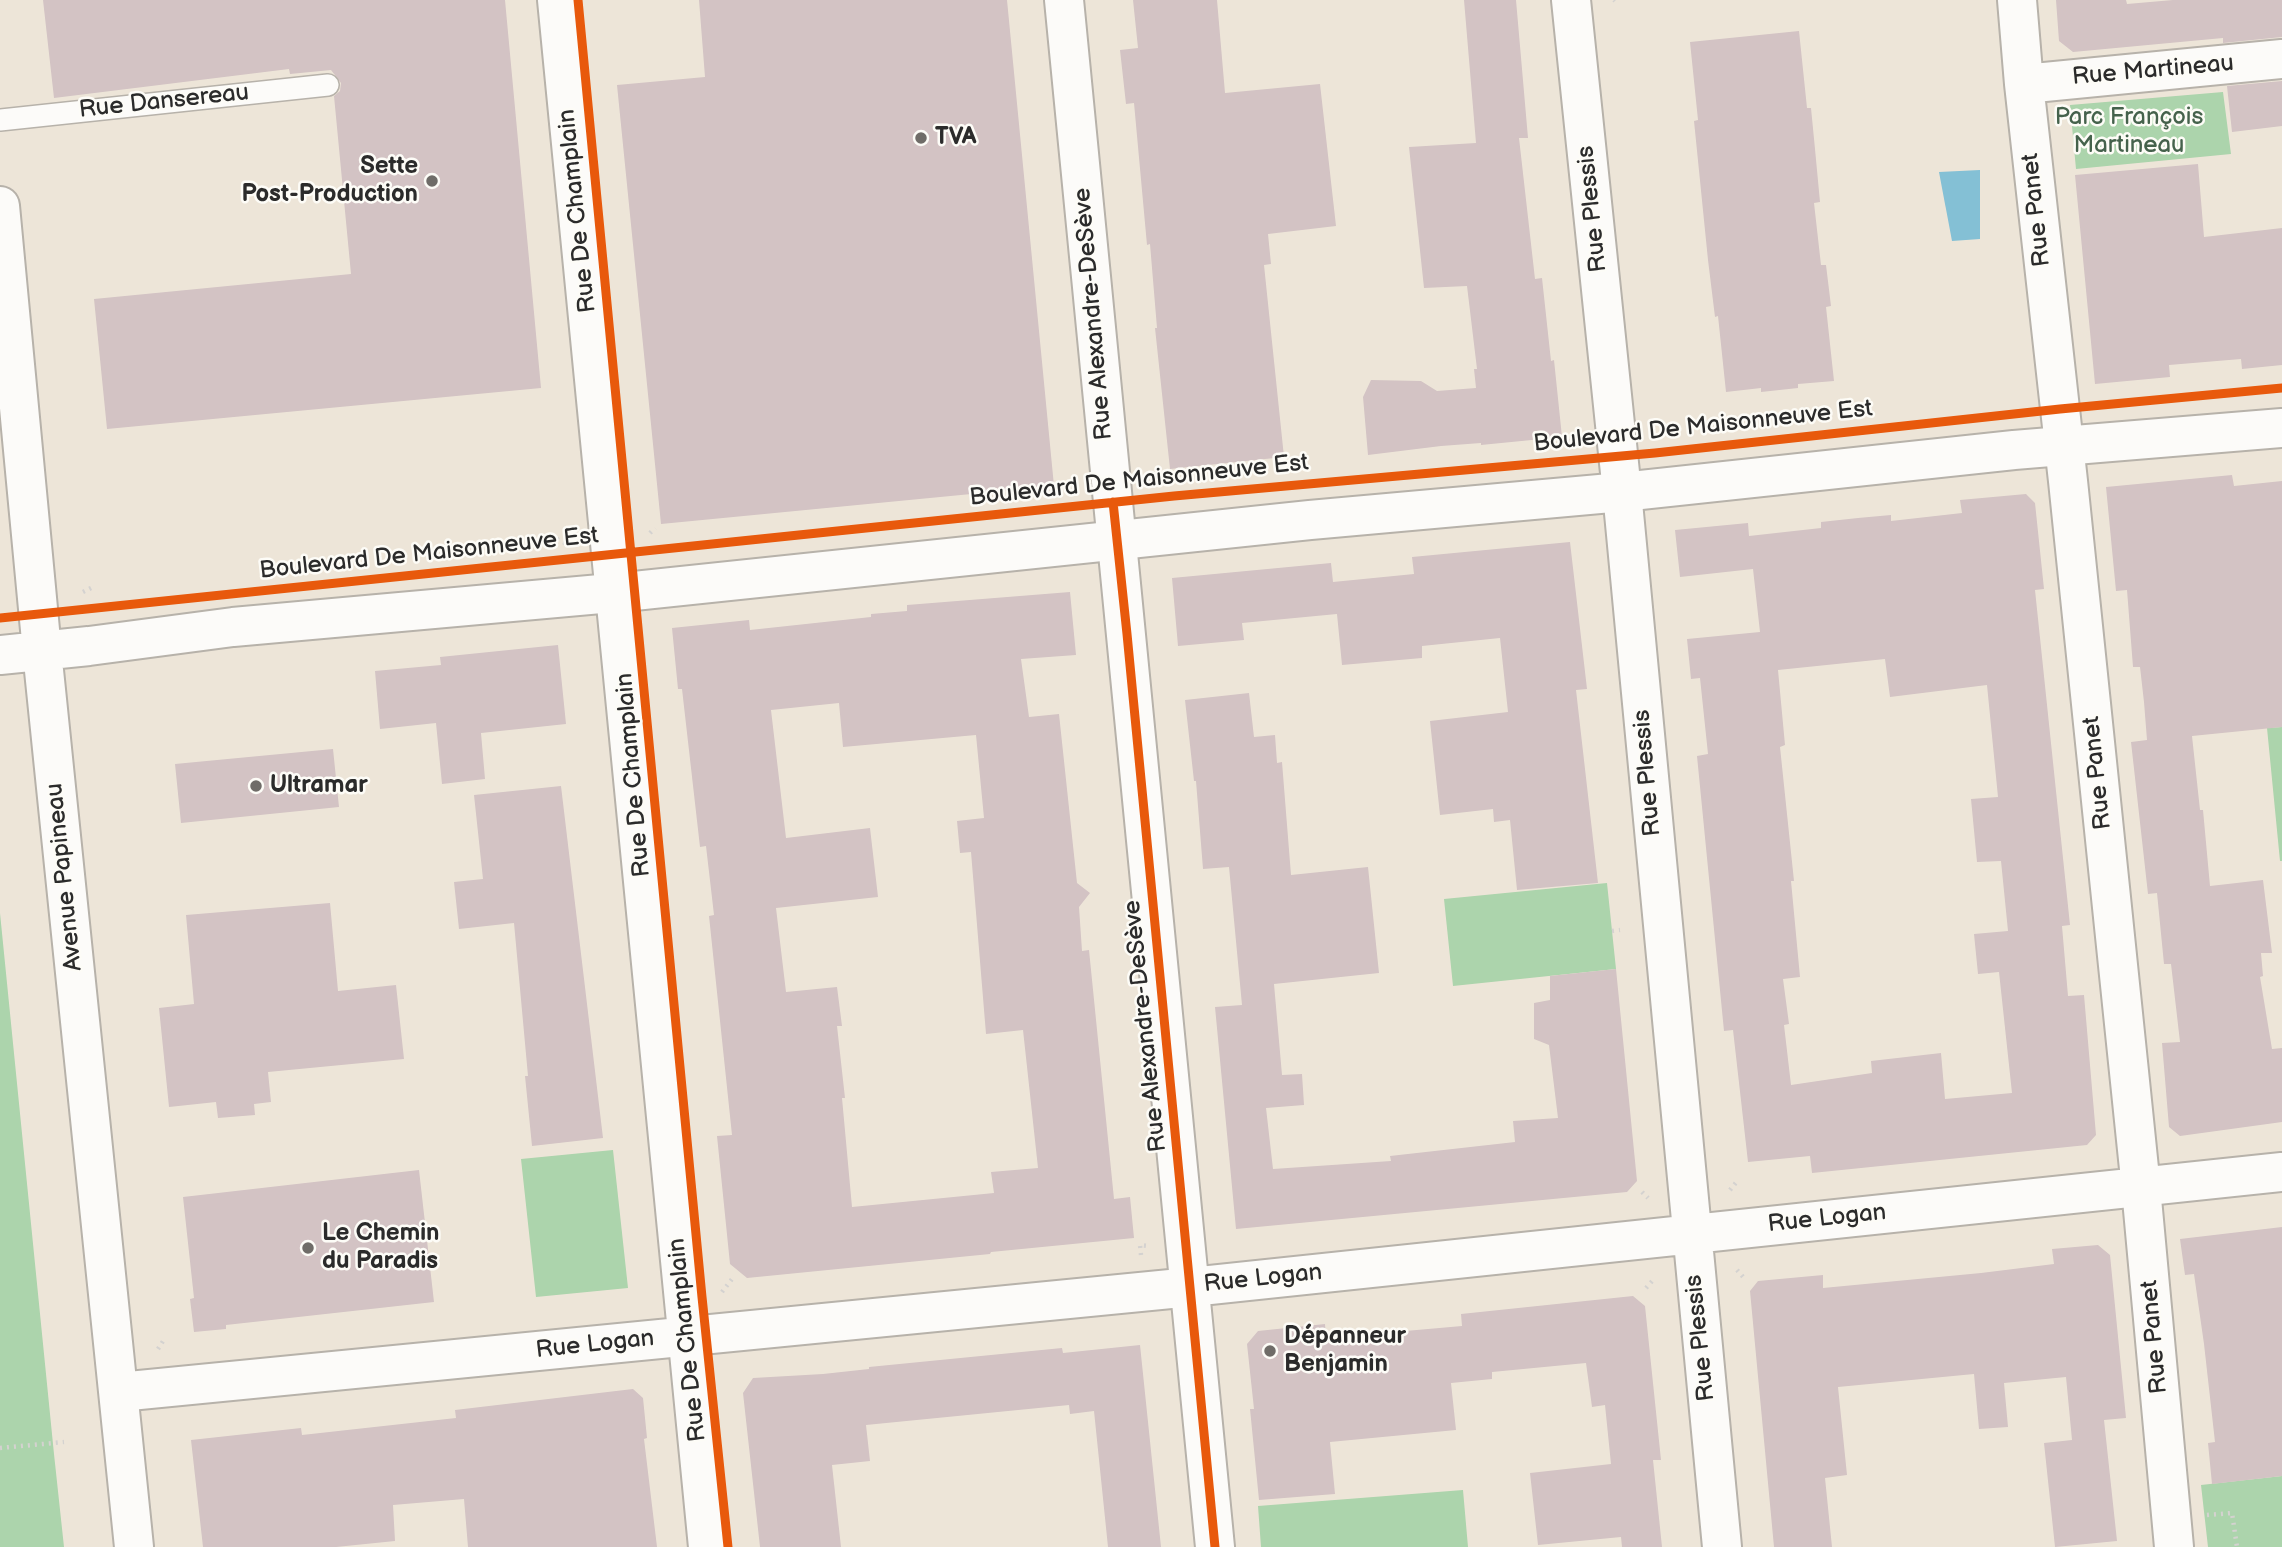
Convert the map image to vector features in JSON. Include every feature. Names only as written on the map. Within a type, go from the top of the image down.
[{"type":"street","name":"Rue De Champlain","points":[[557,0],[708,1547]]},
{"type":"street","name":"Rue Alexandre-DeSève","points":[[1065,0],[1215,1547]]},
{"type":"street","name":"Rue Plessis","points":[[1571,0],[1622,492],[1722,1547]]},
{"type":"street","name":"Rue Panet","points":[[2017,0],[2141,1188],[2174,1547]]},
{"type":"street","name":"Rue Martineau","points":[[2024,84],[2282,59]]},
{"type":"street","name":"Avenue Papineau","points":[[0,206],[42,650],[134,1547]]},
{"type":"street","points":[[0,655],[233,627],[614,593],[1310,520],[1622,492],[2063,446],[2282,428]]},
{"type":"street","name":"Rue Logan","points":[[119,1392],[1191,1287],[2282,1172]]},
{"type":"lane","name":"Rue Dansereau","points":[[0,120],[328,85]]},
{"type":"path","points":[[1567,440],[1574,446]]},
{"type":"path","points":[[1151,484],[1160,474]]},
{"type":"path","points":[[650,533],[655,528]]},
{"type":"path","points":[[557,539],[565,543]]},
{"type":"path","points":[[83,592],[93,587]]},
{"type":"path","points":[[1612,931],[1620,930]]},
{"type":"path","points":[[1730,1190],[1738,1180]]},
{"type":"path","points":[[1642,1192],[1648,1198]]},
{"type":"path","points":[[1737,1270],[1744,1278]]},
{"type":"path","points":[[720,1296],[732,1279]]},
{"type":"path","points":[[1646,1288],[1654,1279]]},
{"type":"path","points":[[158,1350],[165,1338]]},
{"type":"path","points":[[0,1448],[64,1442]]},
{"type":"path","points":[[2201,1515],[2232,1513],[2237,1547]]},
{"type":"green space","name":"Parc François Martineau","points":[[2223,92],[2231,154],[2076,169],[2070,105]]},
{"type":"green space","points":[[2282,727],[2282,861],[2280,861],[2267,728]]},
{"type":"green space","points":[[1607,883],[1616,969],[1453,986],[1444,899]]},
{"type":"green space","points":[[0,913],[54,1454],[64,1547],[0,1547]]},
{"type":"green space","points":[[613,1150],[628,1288],[536,1297],[521,1159]]},
{"type":"green space","points":[[2282,1476],[2282,1547],[2208,1547],[2201,1485]]},
{"type":"green space","points":[[1463,1490],[1468,1547],[1261,1547],[1258,1506]]},
{"type":"water","points":[[1980,170],[1980,239],[1952,241],[1939,172]]},
{"type":"building","name":"Sette Post-Production","points":[[43,0],[505,0],[541,388],[107,429],[94,299],[351,274],[334,96],[340,91],[341,83],[331,70],[290,74],[289,69],[54,98]]},
{"type":"building","points":[[699,0],[1007,0],[1054,486],[661,524],[617,85],[705,77]]},
{"type":"building","points":[[1133,0],[1217,0],[1225,93],[1320,84],[1336,226],[1268,234],[1271,264],[1264,265],[1284,457],[1170,469],[1155,328],[1150,244],[1147,245],[1134,103],[1126,104],[1120,50],[1138,48]]},
{"type":"building","points":[[1464,0],[1516,0],[1528,138],[1519,138],[1535,279],[1542,278],[1562,437],[1441,446],[1368,455],[1363,397],[1371,380],[1421,381],[1437,391],[1476,388],[1474,369],[1477,369],[1467,286],[1424,288],[1409,147],[1476,143]]},
{"type":"building","points":[[2056,0],[2126,0],[2127,4],[2173,0],[2282,0],[2282,37],[2223,43],[2223,38],[2073,52],[2059,41]]},
{"type":"building","points":[[1799,31],[1807,108],[1811,108],[1820,202],[1814,203],[1821,265],[1826,265],[1831,306],[1826,307],[1834,381],[1798,384],[1798,388],[1761,392],[1761,388],[1726,392],[1718,316],[1715,317],[1708,260],[1694,121],[1698,120],[1690,42]]},
{"type":"building","points":[[2282,81],[2282,126],[2232,132],[2227,86]]},
{"type":"building","points":[[2198,164],[2204,237],[2282,228],[2282,365],[2242,369],[2241,359],[2169,365],[2170,377],[2095,384],[2075,175]]},
{"type":"building","points":[[2232,475],[2234,486],[2282,481],[2282,727],[2192,736],[2200,810],[2203,810],[2210,886],[2263,880],[2272,953],[2261,953],[2263,976],[2260,977],[2272,1049],[2282,1048],[2282,1122],[2180,1136],[2169,1127],[2162,1043],[2180,1042],[2171,964],[2164,964],[2157,893],[2148,894],[2131,742],[2147,740],[2144,702],[2140,667],[2133,667],[2127,590],[2116,591],[2106,487]]},
{"type":"building","points":[[2026,494],[2035,503],[2044,589],[2035,590],[2070,925],[2062,926],[2068,996],[2084,995],[2096,1135],[2087,1145],[1812,1173],[1810,1156],[1748,1162],[1733,1030],[1724,1031],[1697,756],[1708,754],[1700,678],[1691,679],[1687,639],[1760,632],[1753,569],[1680,577],[1675,530],[1748,523],[1749,536],[1821,528],[1821,522],[1858,518],[1891,515],[1891,521],[1962,513],[1960,500]],"holes":[[[1885,659],[1890,697],[1987,685],[1998,797],[1971,799],[1977,862],[2001,861],[2008,931],[1974,934],[1978,974],[1999,972],[2012,1093],[1945,1099],[1941,1053],[1871,1061],[1872,1073],[1791,1085],[1784,1025],[1789,1024],[1783,979],[1800,977],[1791,881],[1794,881],[1780,747],[1785,745],[1778,670]]]},
{"type":"building","points":[[1570,542],[1587,689],[1576,690],[1598,883],[1517,890],[1510,820],[1494,822],[1493,809],[1440,815],[1430,721],[1508,712],[1500,638],[1422,646],[1422,658],[1342,665],[1337,614],[1242,623],[1244,640],[1178,646],[1172,578],[1331,563],[1333,582],[1414,574],[1412,557]]},
{"type":"building","points":[[1070,592],[1076,655],[1021,659],[1029,717],[1059,714],[1077,883],[1090,893],[1079,907],[1082,951],[1089,950],[1114,1199],[1130,1197],[1134,1238],[747,1278],[730,1264],[717,1136],[732,1135],[709,916],[714,915],[706,846],[700,847],[682,689],[678,689],[672,628],[749,620],[750,630],[871,617],[871,614],[907,611],[907,605]],"holes":[[[839,703],[843,747],[976,735],[984,818],[957,821],[960,853],[971,852],[986,1034],[1023,1030],[1038,1168],[991,1172],[994,1193],[852,1207],[837,1026],[842,1026],[837,987],[786,992],[776,908],[878,897],[870,828],[786,838],[771,710]]]},
{"type":"building","points":[[558,645],[566,724],[481,733],[485,779],[442,784],[436,723],[380,729],[375,671],[441,665],[440,657]]},
{"type":"building","points":[[1249,693],[1254,737],[1275,735],[1277,763],[1282,762],[1291,875],[1368,867],[1379,973],[1274,984],[1282,1075],[1302,1074],[1304,1105],[1266,1108],[1273,1169],[1391,1161],[1390,1156],[1515,1142],[1513,1121],[1558,1118],[1549,1045],[1534,1039],[1534,1003],[1550,1000],[1550,976],[1616,969],[1637,1181],[1627,1192],[1236,1229],[1215,1007],[1242,1005],[1229,867],[1203,869],[1196,781],[1185,700]]},
{"type":"building","points":[[333,749],[339,807],[181,823],[175,764]]},
{"type":"building","points":[[561,786],[603,1138],[532,1146],[514,923],[459,929],[454,882],[483,879],[474,795]]},
{"type":"building","points":[[330,903],[338,991],[396,985],[404,1059],[268,1072],[271,1102],[254,1104],[255,1115],[218,1118],[216,1102],[169,1107],[159,1008],[194,1004],[186,915]]},
{"type":"building","name":"Le Chemin du Paradis","points":[[419,1170],[434,1302],[226,1325],[226,1329],[194,1332],[190,1299],[194,1298],[183,1197]]},
{"type":"building","points":[[2282,1227],[2282,1476],[2212,1484],[2208,1443],[2215,1442],[2204,1344],[2194,1274],[2185,1275],[2180,1239]]},
{"type":"building","points":[[2098,1245],[2110,1255],[2126,1418],[2104,1420],[2117,1541],[2055,1547],[2044,1443],[2072,1440],[2066,1377],[2004,1383],[2008,1427],[1979,1429],[1974,1374],[1838,1387],[1847,1475],[1825,1478],[1832,1547],[1774,1547],[1750,1291],[1758,1281],[1823,1275],[1823,1288],[1981,1273],[2054,1264],[2052,1249]]},
{"type":"building","points":[[1633,1296],[1645,1306],[1661,1460],[1653,1460],[1662,1547],[1622,1547],[1621,1537],[1538,1545],[1530,1473],[1611,1464],[1605,1405],[1592,1407],[1586,1363],[1492,1372],[1492,1379],[1451,1383],[1456,1430],[1330,1442],[1335,1494],[1259,1500],[1247,1344],[1258,1331],[1325,1324],[1326,1338],[1462,1326],[1461,1314]]},
{"type":"building","points":[[1140,1345],[1161,1547],[1108,1547],[1094,1411],[1070,1414],[1069,1405],[866,1425],[870,1461],[832,1465],[841,1547],[760,1547],[743,1393],[753,1378],[823,1374],[1062,1348],[1063,1353]]},
{"type":"building","points":[[633,1389],[643,1398],[647,1438],[644,1439],[657,1547],[468,1547],[464,1499],[393,1505],[395,1541],[336,1547],[203,1547],[191,1440],[301,1428],[302,1435],[456,1418],[455,1410]]},
{"type":"cycle path","points":[[578,0],[728,1547]]},
{"type":"cycle path","name":"Boulevard De Maisonneuve Est","points":[[0,618],[1174,496],[1655,453],[2282,388]]},
{"type":"cycle path","name":"Boulevard De Maisonneuve Est","points":[[1113,502],[1215,1547]]},
{"type":"place","name":"TVA","points":[[921,138]]},
{"type":"place","name":"Sette Post-Production","points":[[432,181]]},
{"type":"place","name":"Ultramar","points":[[256,786]]},
{"type":"place","name":"Le Chemin du Paradis","points":[[308,1248]]},
{"type":"place","name":"Dépanneur Benjamin","points":[[1270,1351]]}]
